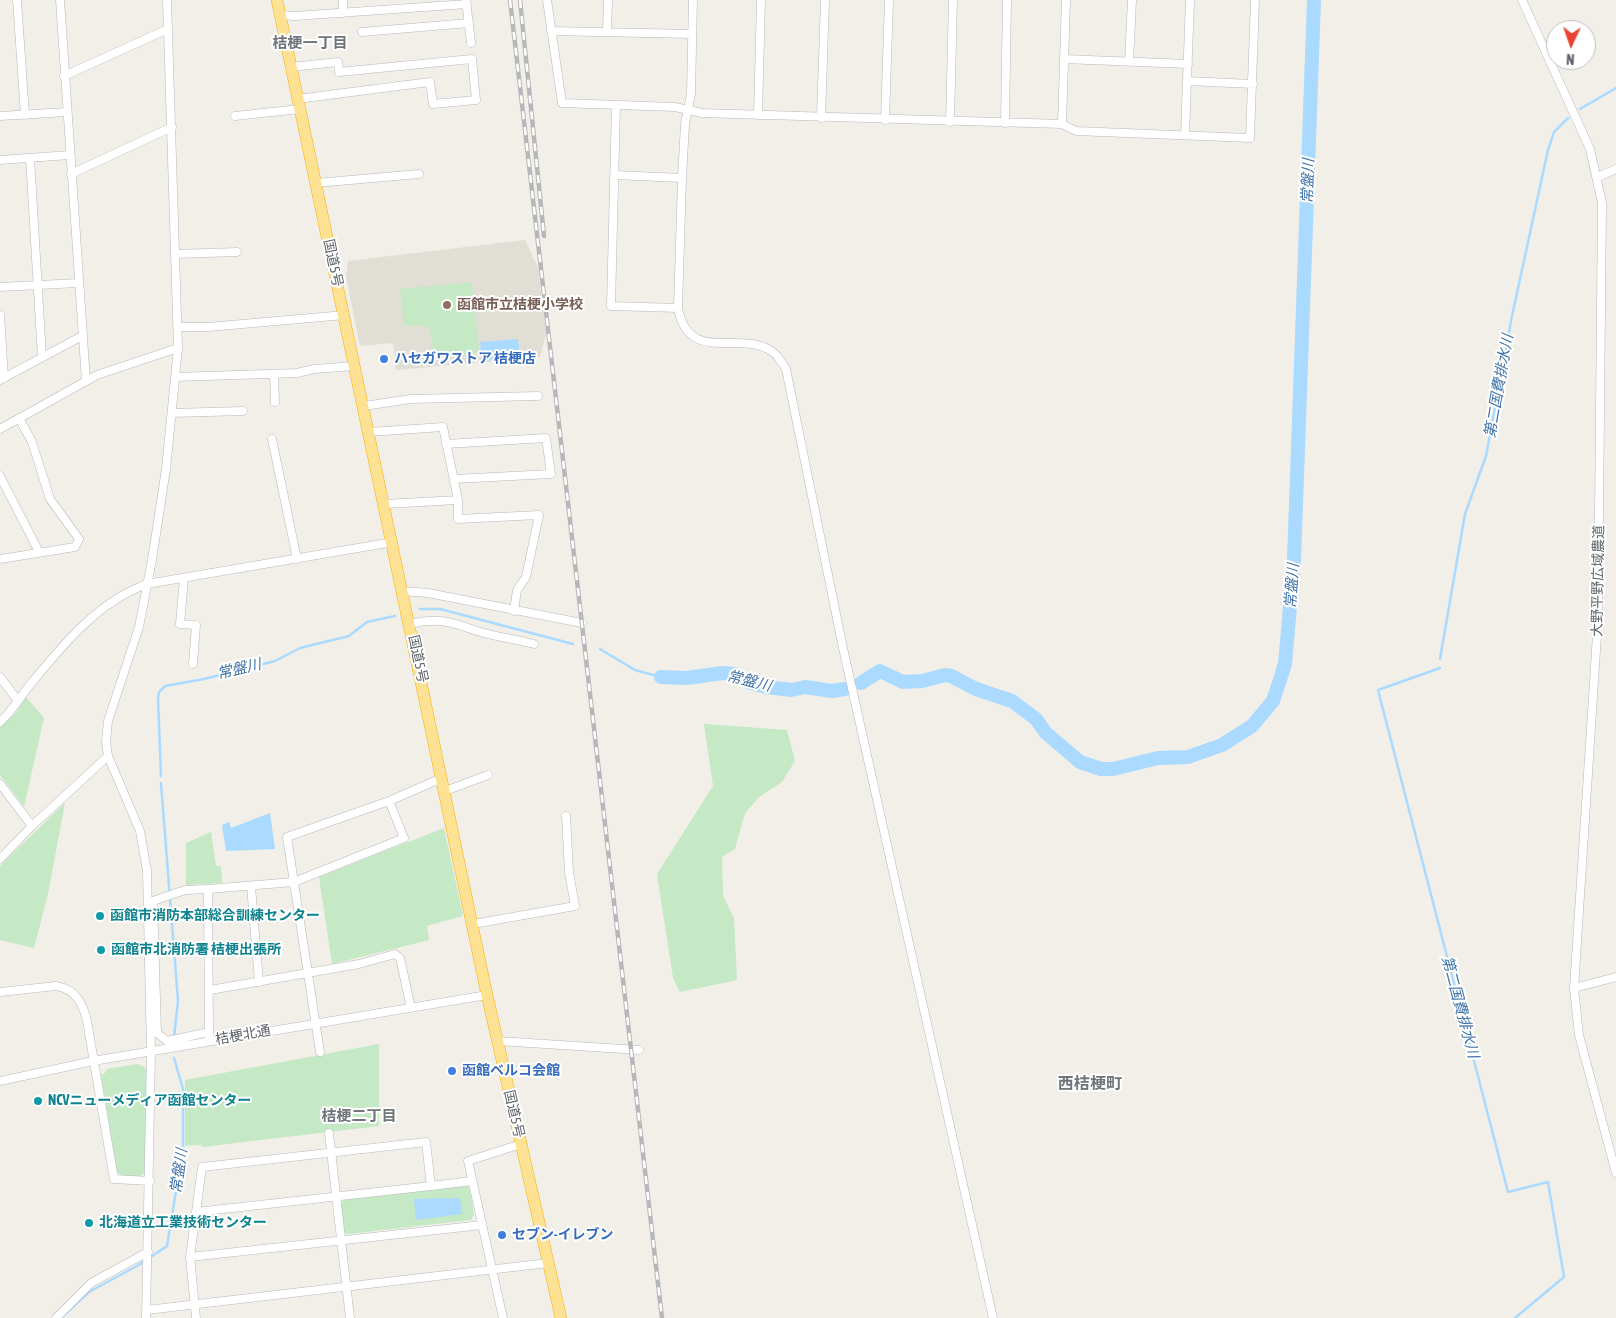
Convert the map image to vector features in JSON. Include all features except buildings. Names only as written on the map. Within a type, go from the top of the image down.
[{"type":"highway","name":"国道5号","points":[[278,0],[487,995],[561,1318]]},
{"type":"street","points":[[17,0],[25,115]]},
{"type":"street","points":[[60,0],[86,381]]},
{"type":"street","points":[[167,0],[178,348],[166,470],[147,584],[133,649],[108,721],[106,742],[108,756],[140,831],[146,856],[157,1033],[167,1041],[205,1033]]},
{"type":"street","points":[[343,0],[343,13]]},
{"type":"street","points":[[547,0],[562,103],[676,107],[689,111],[821,118],[1062,124],[1076,132],[1250,138],[1255,0]]},
{"type":"street","points":[[607,32],[608,0]]},
{"type":"street","points":[[693,0],[689,111],[686,124],[682,178],[678,308],[680,320],[688,331],[699,340],[713,344],[752,345],[766,348],[775,354],[786,369],[843,648],[993,1318]]},
{"type":"street","points":[[758,115],[761,0]]},
{"type":"street","points":[[821,118],[825,0]]},
{"type":"street","points":[[885,120],[889,0]]},
{"type":"street","points":[[950,122],[954,0]]},
{"type":"street","points":[[1005,123],[1007,0]]},
{"type":"street","points":[[1062,124],[1066,0]]},
{"type":"street","points":[[1129,62],[1132,0]]},
{"type":"street","points":[[1185,135],[1190,0]]},
{"type":"street","name":"大野平野広域農道","points":[[1522,0],[1590,149],[1598,177],[1603,229],[1598,620],[1574,988],[1579,1035],[1616,1173]]},
{"type":"street","points":[[281,15],[343,13],[466,2],[471,43]]},
{"type":"street","points":[[362,32],[469,23]]},
{"type":"street","points":[[64,76],[168,29]]},
{"type":"street","points":[[552,30],[692,34]]},
{"type":"street","points":[[235,116],[430,82],[433,104],[476,100],[472,59],[338,72],[338,62],[291,67]]},
{"type":"street","points":[[1064,59],[1188,64]]},
{"type":"street","points":[[1187,81],[1253,84]]},
{"type":"street","points":[[616,105],[611,306],[678,308]]},
{"type":"street","points":[[0,116],[67,112]]},
{"type":"street","points":[[71,174],[172,128]]},
{"type":"street","points":[[0,160],[70,155]]},
{"type":"street","points":[[30,158],[42,357]]},
{"type":"street","points":[[1598,177],[1616,169]]},
{"type":"street","points":[[316,182],[419,174]]},
{"type":"street","points":[[615,175],[682,178]]},
{"type":"street","points":[[176,254],[237,252]]},
{"type":"street","points":[[0,287],[78,282]]},
{"type":"street","points":[[0,315],[2,379],[82,336]]},
{"type":"street","points":[[178,327],[208,327],[345,315]]},
{"type":"street","points":[[0,429],[86,381],[178,348]]},
{"type":"street","points":[[175,377],[274,374],[355,366]]},
{"type":"street","points":[[274,374],[275,402]]},
{"type":"street","points":[[364,406],[411,398],[538,396]]},
{"type":"street","points":[[172,413],[243,411]]},
{"type":"street","points":[[0,559],[75,548],[79,539],[50,499],[32,442],[19,418]]},
{"type":"street","points":[[370,432],[443,427],[458,500],[458,519],[539,515],[526,577],[517,590],[514,611]]},
{"type":"street","points":[[446,444],[546,438],[552,474],[454,479]]},
{"type":"street","points":[[272,440],[296,559]]},
{"type":"street","points":[[0,476],[39,552]]},
{"type":"street","points":[[385,504],[458,500]]},
{"type":"street","points":[[1,719],[91,617],[134,589],[147,584],[393,542]]},
{"type":"street","points":[[184,578],[180,624],[196,625],[193,664]]},
{"type":"street","points":[[403,591],[428,593],[582,623]]},
{"type":"street","points":[[410,624],[431,620],[444,620],[478,631],[534,644]]},
{"type":"street","points":[[0,677],[18,701]]},
{"type":"street","points":[[0,859],[32,826],[108,756]]},
{"type":"street","points":[[445,791],[488,775]]},
{"type":"street","points":[[320,1052],[287,837],[389,801],[442,778]]},
{"type":"street","points":[[0,784],[32,826]]},
{"type":"street","points":[[150,902],[185,890],[294,882],[404,838],[389,801]]},
{"type":"street","points":[[473,924],[575,906],[569,872],[566,816]]},
{"type":"street","points":[[251,886],[259,982]]},
{"type":"street","points":[[208,889],[210,1041]]},
{"type":"street","points":[[150,902],[151,1050],[147,1314],[195,1304],[548,1263]]},
{"type":"street","points":[[210,990],[308,974],[395,954],[400,958],[411,1008]]},
{"type":"street","points":[[1574,988],[1616,977]]},
{"type":"street","points":[[0,992],[56,986],[70,990],[82,1002],[114,1179],[150,1181]]},
{"type":"street","name":"桔梗北通","points":[[0,1081],[151,1050],[487,995]]},
{"type":"street","points":[[498,1041],[639,1050]]},
{"type":"street","points":[[329,1134],[350,1318]]},
{"type":"street","points":[[196,1318],[190,1257],[202,1167],[426,1142],[431,1186]]},
{"type":"street","points":[[503,1318],[468,1161],[521,1144]]},
{"type":"street","points":[[196,1212],[472,1181]]},
{"type":"street","points":[[190,1257],[482,1224]]},
{"type":"street","points":[[56,1318],[91,1283],[148,1258]]},
{"type":"shaded area","name":"函館市立桔梗小学校","points":[[525,240],[538,268],[546,333],[540,357],[396,370],[393,343],[360,346],[346,277],[348,261]]},
{"type":"green space","points":[[472,282],[479,353],[434,356],[429,327],[404,325],[400,289]]},
{"type":"green space","points":[[26,697],[44,718],[24,807],[0,775],[0,727],[15,714]]},
{"type":"green space","points":[[704,724],[787,730],[795,761],[782,782],[759,797],[745,813],[735,849],[722,857],[723,896],[734,918],[737,980],[680,992],[673,978],[657,874],[713,786]]},
{"type":"green space","points":[[65,803],[48,894],[34,948],[0,940],[0,866]]},
{"type":"green space","points":[[444,828],[463,916],[427,926],[429,940],[332,964],[319,877]]},
{"type":"green space","points":[[211,832],[216,866],[221,866],[222,883],[186,885],[186,843]]},
{"type":"green space","points":[[379,1044],[379,1126],[202,1147],[201,1145],[185,1146],[185,1080]]},
{"type":"green space","points":[[138,1064],[147,1069],[145,1172],[139,1177],[122,1176],[117,1172],[101,1074],[104,1074],[107,1069]]},
{"type":"green space","points":[[464,1185],[469,1187],[474,1214],[471,1220],[348,1234],[343,1231],[340,1205],[344,1200]]},
{"type":"water","points":[[518,339],[520,357],[482,361],[480,342]]},
{"type":"water","points":[[270,813],[275,849],[226,851],[222,825],[229,822],[231,828]]},
{"type":"water","points":[[460,1198],[462,1214],[416,1220],[414,1199]]},
{"type":"waterway","name":"常盤川","points":[[861,683],[880,671],[903,682],[922,681],[945,675],[951,676],[976,689],[1012,701],[1036,719],[1046,733],[1080,762],[1101,769],[1113,769],[1158,758],[1188,757],[1222,745],[1252,726],[1273,701],[1285,664],[1294,560],[1314,0]]},
{"type":"waterway","name":"第二国費排水川","points":[[1580,109],[1616,88]]},
{"type":"waterway","name":"第二国費排水川","points":[[1440,659],[1465,514],[1486,456],[1512,316],[1548,150],[1554,132],[1568,118]]},
{"type":"waterway","name":"常盤川","points":[[420,609],[440,609],[573,644]]},
{"type":"waterway","name":"常盤川","points":[[161,776],[158,698],[159,692],[165,686],[204,679],[275,661],[300,648],[349,636],[367,622],[395,616]]},
{"type":"waterway","name":"常盤川","points":[[600,649],[635,670],[661,677]]},
{"type":"waterway","name":"第二国費排水川","points":[[1440,668],[1378,690],[1508,1192],[1548,1182],[1564,1277],[1515,1318]]},
{"type":"waterway","name":"常盤川","points":[[661,677],[687,678],[722,673],[734,674],[751,683],[767,687],[791,690],[805,687],[832,691],[845,689]]},
{"type":"waterway","name":"常盤川","points":[[161,783],[178,1001],[174,1037]]},
{"type":"waterway","name":"常盤川","points":[[61,1318],[89,1292],[137,1266],[167,1246],[183,1148],[183,1089],[174,1058]]},
{"type":"railway","points":[[510,0],[662,1318]]},
{"type":"railway","points":[[520,0],[544,236]]},
{"type":"place","name":"函館市立桔梗小学校","points":[[447,305]]},
{"type":"place","name":"ハセガワストア 桔梗店","points":[[384,359]]},
{"type":"place","name":"函館市消防本部総合訓練センター","points":[[100,916]]},
{"type":"place","name":"函館市北消防署 桔梗出張所","points":[[101,950]]},
{"type":"place","name":"函館ベルコ会館","points":[[452,1071]]},
{"type":"place","name":"NCVニューメディア函館センター","points":[[38,1101]]},
{"type":"place","name":"北海道立工業技術センター","points":[[89,1223]]},
{"type":"place","name":"セブン-イレブン","points":[[502,1235]]},
{"type":"district","name":"桔梗一丁目","points":[[310,43]]},
{"type":"district","name":"西桔梗町","points":[[1090,1084]]},
{"type":"district","name":"桔梗二丁目","points":[[359,1116]]}]
